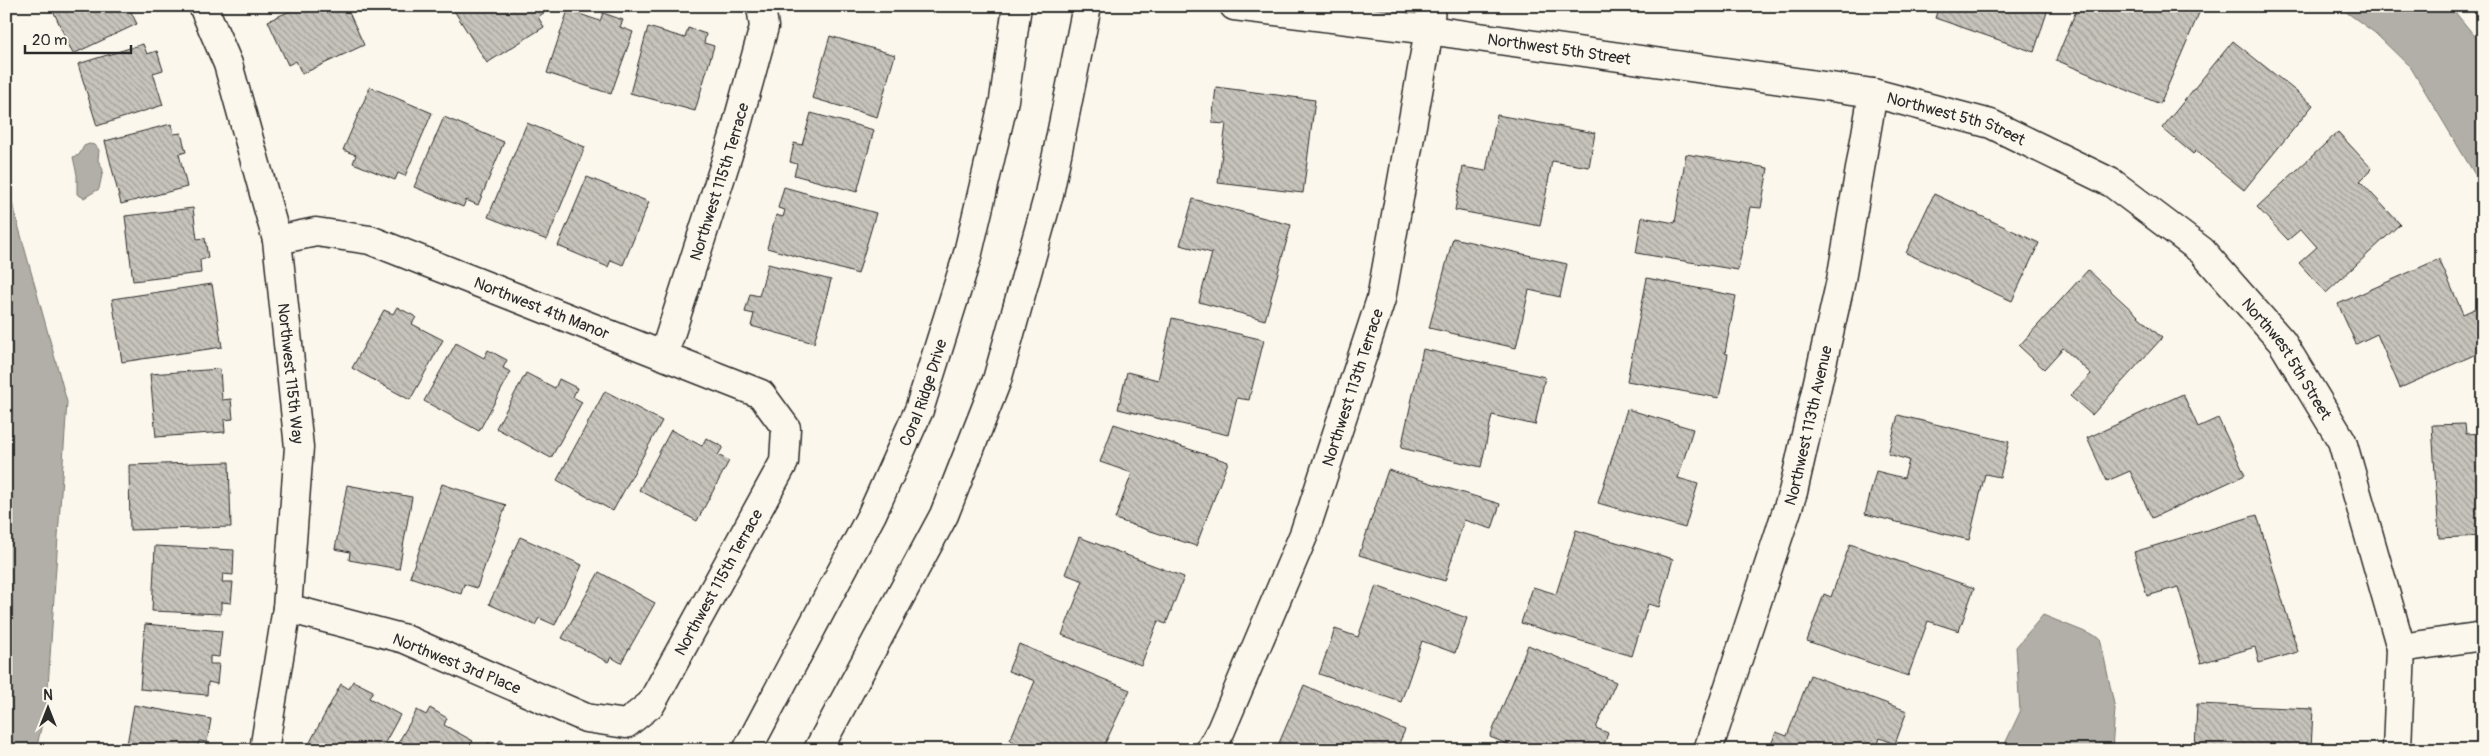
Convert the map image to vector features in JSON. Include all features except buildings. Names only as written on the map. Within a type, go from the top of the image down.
[{"type":"street","name":"Northwest 115th Way","points":[[203,6],[228,64],[277,240],[299,447],[287,608],[264,750]]},
{"type":"street","name":"Northwest 115th Terrace","points":[[664,354],[733,139],[764,27],[761,6]]},
{"type":"street","points":[[1013,6],[1018,6]]},
{"type":"street","name":"Coral Ridge Drive","points":[[747,750],[872,514],[920,410],[967,257],[1004,100],[1018,6]]},
{"type":"street","points":[[818,750],[944,515],[997,380],[1049,194],[1087,6]]},
{"type":"street","name":"Northwest 5th Street","points":[[1234,6],[1430,18],[1873,92],[1992,124],[2112,183],[2202,251],[2282,342],[2342,441],[2402,648],[2397,750]]},
{"type":"street","name":"Northwest 113th Terrace","points":[[1210,750],[1221,730],[1304,534],[1381,299],[1430,18]]},
{"type":"street","name":"Northwest 113th Avenue","points":[[1708,750],[1793,492],[1841,280],[1873,92]]},
{"type":"street","name":"Northwest 4th Manor","points":[[277,240],[316,232],[370,240],[664,354],[761,394],[786,428]]},
{"type":"street","name":"Northwest 115th Terrace","points":[[626,724],[651,704],[784,462],[786,428]]},
{"type":"street","name":"Northwest 3rd Place","points":[[287,608],[405,639],[586,718],[626,724]]},
{"type":"street","points":[[2402,648],[2483,636]]},
{"type":"shaded area","points":[[2338,6],[2450,6],[2483,46],[2483,188],[2411,68],[2375,33]]},
{"type":"shaded area","points":[[89,144],[95,145],[99,150],[98,160],[103,170],[99,189],[84,198],[77,194],[77,175],[73,157],[79,155],[84,146]]},
{"type":"shaded area","points":[[6,181],[67,402],[47,702],[36,750],[6,750]]},
{"type":"shaded area","points":[[2043,615],[2100,638],[2115,709],[2112,750],[2002,750],[2020,712],[2016,647]]}]
